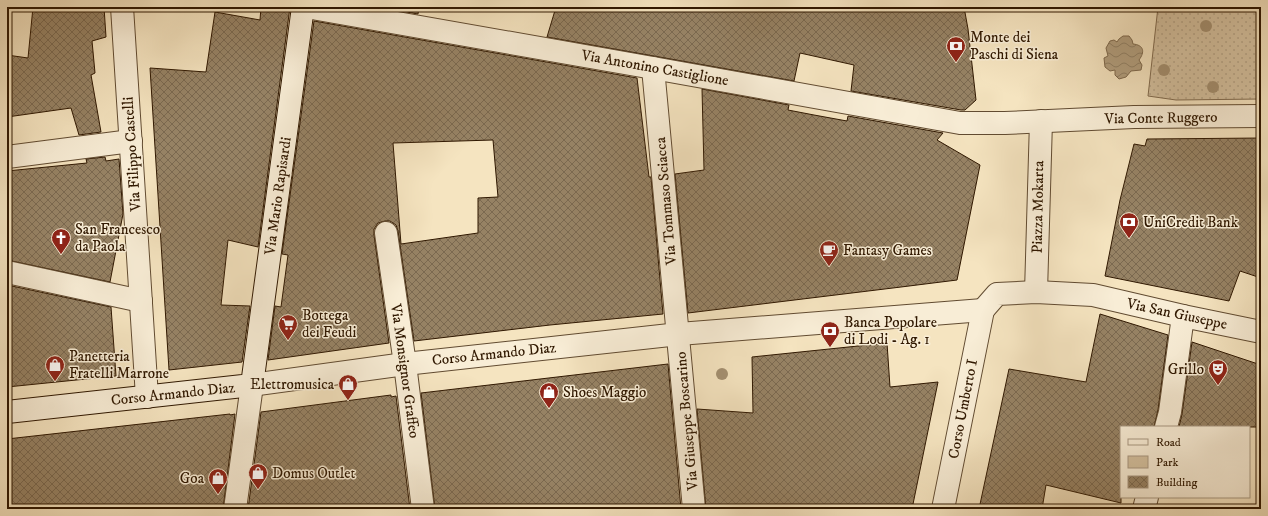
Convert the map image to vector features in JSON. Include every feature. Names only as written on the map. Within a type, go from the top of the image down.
[{"type":"street","name":"Via Filippo Castelli","points":[[122,7],[146,397]]},
{"type":"street","name":"Via Antonino Castiglione","points":[[304,7],[960,123],[1005,124],[1051,121]]},
{"type":"street","name":"Via Mario Rapisardi","points":[[235,509],[304,7]]},
{"type":"street","name":"Via Tommaso Sciacca","points":[[654,68],[679,334]]},
{"type":"street","name":"Via Conte Ruggero","points":[[1051,121],[1134,117],[1261,116]]},
{"type":"street","name":"Piazza Mokarta","points":[[1036,292],[1051,121]]},
{"type":"street","points":[[7,157],[131,141]]},
{"type":"street","name":"Via Monsignor Graffeo","points":[[386,233],[405,364],[423,509]]},
{"type":"street","points":[[7,272],[141,301]]},
{"type":"street","points":[[983,310],[997,294],[1036,292]]},
{"type":"street","name":"Via San Giuseppe","points":[[1036,292],[1093,295],[1261,332]]},
{"type":"street","name":"Corso Armando Diaz","points":[[7,412],[252,385],[405,364],[679,334],[983,310]]},
{"type":"street","name":"Corso Umberto I","points":[[943,509],[983,310]]},
{"type":"street","points":[[1166,426],[1170,412],[1183,316]]},
{"type":"street","name":"Via Giuseppe Boscarino","points":[[679,334],[694,509]]},
{"type":"street","points":[[1144,509],[1147,498]]},
{"type":"green space","points":[[1158,7],[1261,7],[1261,99],[1176,100],[1148,96]]},
{"type":"water","points":[[1123,36],[1129,36],[1133,44],[1141,47],[1143,52],[1139,60],[1142,65],[1141,70],[1131,71],[1126,77],[1119,79],[1115,75],[1115,70],[1110,71],[1105,67],[1104,58],[1108,56],[1106,48],[1110,41],[1114,40],[1117,42]]},
{"type":"building","points":[[33,7],[104,7],[106,37],[92,41],[95,73],[91,75],[101,132],[79,135],[71,108],[7,117],[7,55],[28,58]]},
{"type":"building","points":[[261,7],[290,7],[258,247],[228,240],[221,305],[250,306],[242,362],[169,370],[150,68],[206,72],[215,12],[260,20]]},
{"type":"building","points":[[378,7],[419,7],[418,14]]},
{"type":"building","points":[[556,7],[964,7],[976,100],[965,110],[961,110],[851,91],[854,65],[800,53],[794,81],[547,37]]},
{"type":"building","points":[[314,21],[637,78],[649,177],[651,177],[663,314],[550,325],[414,341],[398,231],[396,225],[390,221],[385,221],[378,223],[374,229],[374,235],[389,343],[268,360],[275,306],[281,307],[288,255],[282,254]],"holes":[[[493,140],[498,197],[478,198],[478,233],[401,244],[393,143]]]},
{"type":"building","points":[[702,89],[789,105],[788,110],[814,115],[847,121],[848,116],[943,133],[937,140],[980,165],[957,280],[688,313],[675,174],[704,170]]},
{"type":"building","points":[[1261,138],[1261,278],[1240,271],[1229,301],[1105,276],[1120,200],[1134,144],[1145,146],[1147,139]]},
{"type":"building","points":[[105,157],[106,161],[119,159],[123,214],[110,282],[7,260],[7,171],[87,163],[86,159]]},
{"type":"building","points":[[7,285],[111,307],[116,376],[7,387]]},
{"type":"building","points":[[1100,314],[1168,335],[1158,410],[1154,426],[1120,426],[1121,503],[1046,485],[1042,509],[979,509],[1009,369],[1086,382]]},
{"type":"building","name":"Grillo","points":[[1192,342],[1261,365],[1261,427],[1179,426]]},
{"type":"building","points":[[887,343],[890,387],[938,382],[912,509],[706,509],[697,409],[753,413],[752,357]]},
{"type":"building","points":[[668,364],[681,509],[435,509],[421,393]]},
{"type":"building","points":[[391,395],[391,397],[396,396],[410,509],[248,509],[261,412]]},
{"type":"building","points":[[235,414],[223,509],[7,509],[7,439]]},
{"type":"place","name":"Monte dei Paschi di Siena","points":[[956,63]]},
{"type":"place","name":"UniCredit Bank","points":[[1129,239]]},
{"type":"place","name":"San Francesco da Paola","points":[[61,255]]},
{"type":"place","name":"Fantasy Games","points":[[829,267]]},
{"type":"place","name":"Bottega dei Feudi","points":[[288,341]]},
{"type":"place","name":"Banca Popolare di Lodi - Ag. 1","points":[[830,348]]},
{"type":"place","name":"Panetteria Fratelli Marrone","points":[[55,382]]},
{"type":"place","name":"Grillo","points":[[1218,386]]},
{"type":"place","name":"Elettromusica","points":[[348,401]]},
{"type":"place","name":"Shoes Maggio","points":[[549,409]]},
{"type":"place","name":"Domus Outlet","points":[[258,490]]},
{"type":"place","name":"Goa","points":[[218,495]]}]
